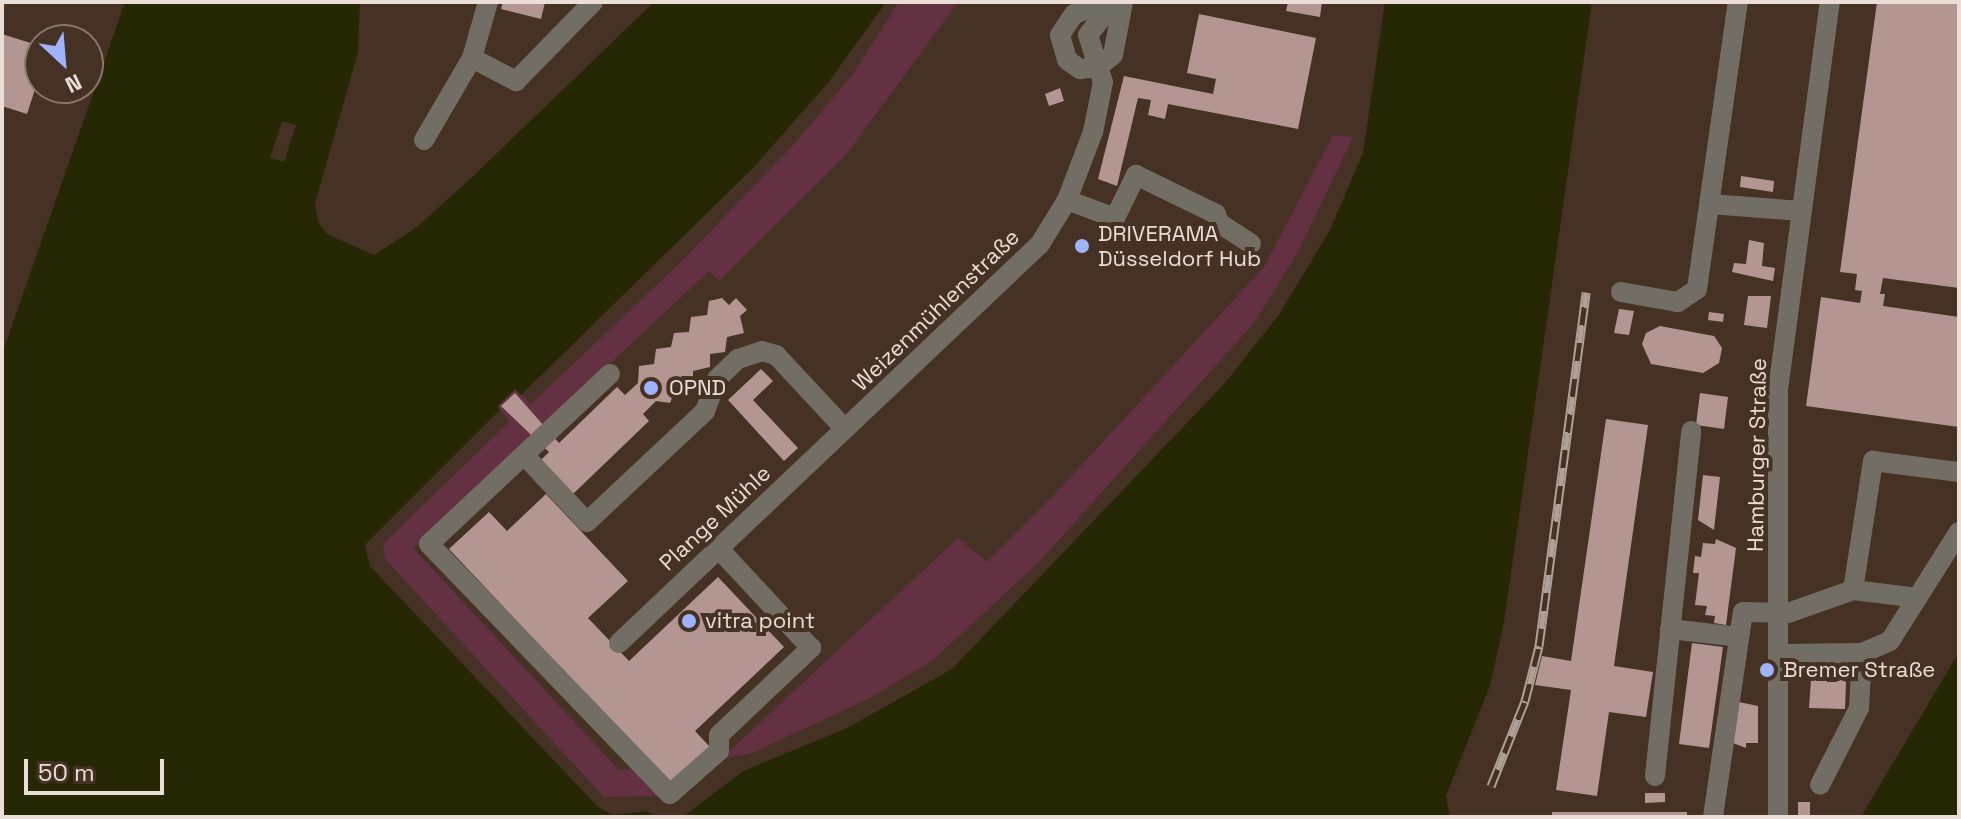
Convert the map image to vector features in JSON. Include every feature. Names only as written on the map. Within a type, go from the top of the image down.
[{"type":"street","points":[[424,140],[472,58],[488,2]]},
{"type":"street","points":[[472,58],[516,81],[593,2]]},
{"type":"street","points":[[1106,2],[1074,14],[1060,35],[1063,52],[1073,66],[1088,71],[1098,67],[1116,47],[1123,2]]},
{"type":"street","name":"Weizenmühlenstraße","points":[[845,429],[1018,268],[1067,200],[1093,132],[1103,82],[1088,35],[1114,2]]},
{"type":"street","points":[[1621,292],[1678,302],[1694,296],[1738,2]]},
{"type":"street","name":"Hamburger Straße","points":[[1778,817],[1778,390],[1830,2]]},
{"type":"street","points":[[1067,200],[1115,218],[1136,175],[1216,214],[1219,223],[1251,244]]},
{"type":"street","points":[[1710,204],[1801,211]]},
{"type":"street","points":[[524,455],[587,522],[705,411],[717,379],[738,359],[762,351],[776,355],[845,429]]},
{"type":"street","points":[[610,374],[429,544],[670,794],[719,751],[719,735],[811,648],[718,548]]},
{"type":"street","name":"Plange Mühle","points":[[619,643],[845,429]]},
{"type":"street","points":[[1655,776],[1691,431]]},
{"type":"street","points":[[1853,590],[1873,461],[1959,472]]},
{"type":"street","points":[[1779,654],[1862,653],[1890,641],[1959,532]]},
{"type":"street","points":[[1713,817],[1743,612],[1779,613],[1853,590],[1918,598]]},
{"type":"street","points":[[1670,629],[1739,637]]},
{"type":"street","points":[[1820,785],[1859,708],[1862,653]]},
{"type":"shaded area","points":[[125,2],[360,2],[358,52],[315,203],[318,222],[327,234],[374,255],[417,227],[654,2],[886,2],[828,83],[753,168],[521,395],[515,389],[498,406],[500,410],[365,545],[370,566],[598,807],[613,815],[647,811],[655,817],[2,817],[2,354],[89,104],[104,104],[104,62]]},
{"type":"shaded area","points":[[899,2],[958,2],[846,155],[719,281],[709,271],[413,548],[619,770],[636,768],[661,796],[604,797],[385,559],[383,544],[510,421],[497,406],[516,389],[531,404],[685,258],[795,143],[853,74]]},
{"type":"shaded area","points":[[1385,2],[1592,2],[1504,622],[1490,686],[1446,796],[1450,817],[683,817],[743,771],[847,728],[952,669],[1225,383],[1278,316],[1329,232],[1363,153]]},
{"type":"shaded area","points":[[1333,135],[1353,137],[1298,252],[1254,323],[1039,562],[933,660],[870,698],[752,753],[721,759],[958,538],[987,562],[1053,496],[1264,267]]},
{"type":"shaded area","points":[[1959,652],[1959,817],[1861,817]]},
{"type":"pier","points":[[282,121],[296,125],[284,162],[270,158]]},
{"type":"building","points":[[503,2],[545,2],[541,19],[501,9]]},
{"type":"building","points":[[1288,2],[1322,2],[1320,17],[1286,11]]},
{"type":"building","points":[[1877,2],[1959,2],[1959,288],[1883,278],[1880,294],[1885,294],[1883,306],[1959,317],[1959,427],[1806,406],[1821,297],[1860,303],[1862,291],[1855,290],[1857,274],[1840,272]]},
{"type":"building","points":[[1199,14],[1316,38],[1298,129],[1168,104],[1165,119],[1148,115],[1151,100],[1138,98],[1117,186],[1098,179],[1124,76],[1213,94],[1216,79],[1187,73]]},
{"type":"building","points":[[2,34],[24,41],[24,104],[30,104],[27,114],[2,106]]},
{"type":"building","points":[[1060,88],[1064,101],[1049,106],[1045,94]]},
{"type":"building","points":[[1741,176],[1774,181],[1773,192],[1740,187]]},
{"type":"building","points":[[1749,240],[1764,243],[1762,266],[1775,268],[1773,281],[1732,272],[1734,263],[1746,264]]},
{"type":"building","points":[[1748,296],[1771,296],[1767,328],[1744,325]]},
{"type":"building","points":[[722,298],[729,305],[736,298],[747,310],[740,316],[744,333],[727,337],[725,352],[710,354],[710,367],[693,371],[693,383],[676,387],[670,403],[656,401],[643,414],[649,421],[573,494],[541,460],[549,452],[501,406],[515,393],[559,443],[617,387],[625,395],[638,383],[639,366],[654,364],[656,349],[671,347],[674,333],[689,332],[691,317],[707,315],[709,301]]},
{"type":"building","points":[[1619,309],[1634,311],[1629,335],[1614,333]]},
{"type":"building","points":[[1709,312],[1724,314],[1723,322],[1708,320]]},
{"type":"building","points":[[1660,326],[1714,336],[1722,348],[1719,363],[1703,373],[1651,364],[1642,344],[1646,333]]},
{"type":"building","points":[[761,369],[773,381],[753,400],[798,448],[784,461],[728,400]]},
{"type":"building","points":[[1700,393],[1728,397],[1724,429],[1696,425]]},
{"type":"building","points":[[1606,419],[1648,425],[1614,666],[1653,672],[1646,717],[1609,712],[1597,796],[1556,790],[1571,690],[1535,685],[1542,656],[1571,661]]},
{"type":"building","points":[[1703,475],[1720,477],[1714,530],[1698,520]]},
{"type":"building","points":[[546,494],[628,581],[588,618],[629,661],[718,577],[784,647],[695,731],[711,748],[671,785],[449,549],[489,512],[507,531]]},
{"type":"building","points":[[1716,539],[1736,548],[1726,625],[1714,623],[1715,616],[1705,615],[1707,606],[1695,605],[1699,573],[1693,573],[1695,556],[1701,557],[1703,543],[1715,544]]},
{"type":"building","points":[[1692,643],[1723,647],[1709,748],[1679,744]]},
{"type":"building","points":[[1812,666],[1827,666],[1827,682],[1837,682],[1837,677],[1846,682],[1845,709],[1809,708]]},
{"type":"building","points":[[1739,702],[1758,706],[1758,743],[1746,743],[1746,748],[1733,743]]},
{"type":"building","points":[[1645,793],[1665,793],[1665,802],[1645,803]]},
{"type":"building","points":[[1798,802],[1810,802],[1810,817],[1798,817]]},
{"type":"building","points":[[1552,812],[1687,812],[1687,817],[1552,817]]},
{"type":"railway","points":[[1491,786],[1525,701],[1539,646],[1586,292]]},
{"type":"place","name":"DRIVERAMA Düsseldorf Hub","points":[[1082,246]]},
{"type":"place","name":"OPND","points":[[651,388]]},
{"type":"place","name":"vitra point","points":[[689,621]]},
{"type":"place","name":"Bremer Straße","points":[[1767,670]]}]
